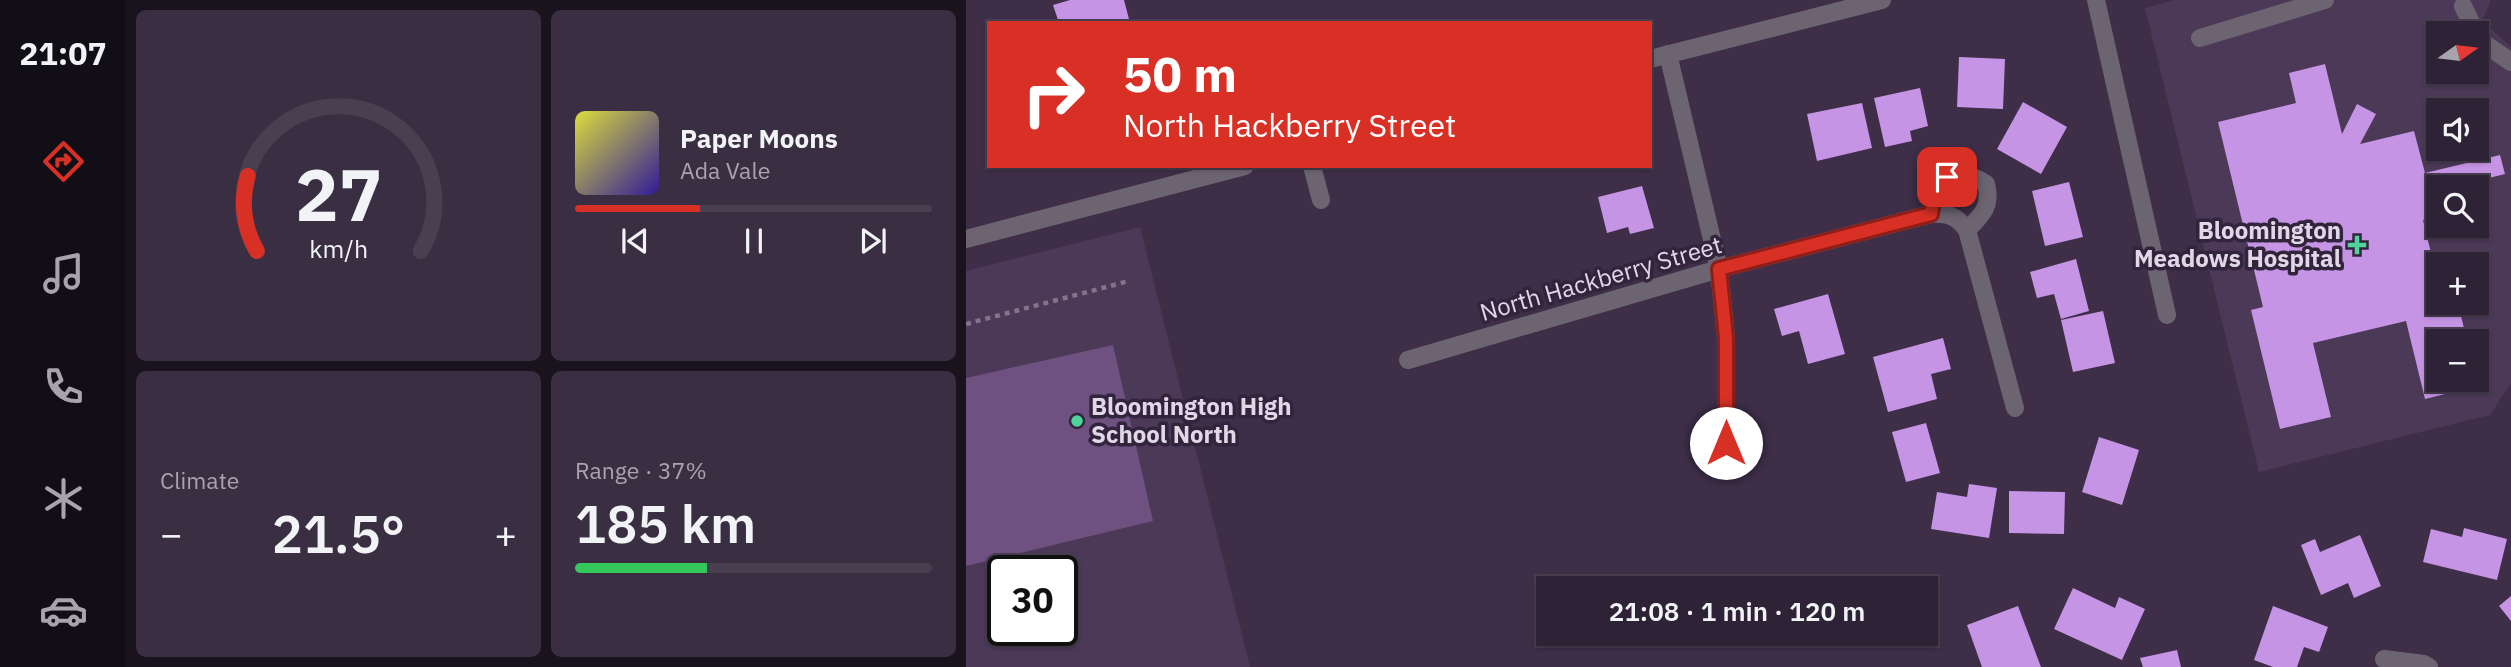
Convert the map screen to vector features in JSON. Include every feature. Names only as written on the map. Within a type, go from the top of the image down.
[{"type":"street","points":[[1726,443],[1726,338],[1719,269],[1659,57],[1882,0]]},
{"type":"street","points":[[2096,0],[2167,315]]},
{"type":"street","points":[[2200,38],[2325,0]]},
{"type":"street","points":[[2463,6],[2470,21]]},
{"type":"street","points":[[2489,47],[2511,62]]},
{"type":"street","points":[[966,239],[1237,168]]},
{"type":"street","points":[[1313,168],[1321,201]]},
{"type":"street","points":[[1967,230],[1985,212],[1988,204],[1986,184],[1977,178],[1956,174],[1940,181],[1935,187],[1931,214],[1953,215],[1967,230],[2015,408]]},
{"type":"street","name":"North Hackberry Street","points":[[1408,360],[1719,269],[1931,214]]},
{"type":"street","points":[[2384,659],[2429,667]]},
{"type":"path","points":[[966,324],[1129,281]]},
{"type":"shaded area","name":"Bloomington Meadows Hospital","points":[[2174,0],[2491,0],[2482,21],[2426,21],[2426,84],[2489,84],[2489,27],[2511,47],[2511,383],[2490,415],[2259,472],[2145,8]]},
{"type":"shaded area","name":"Bloomington High School North","points":[[1140,227],[1250,667],[966,667],[966,271]]},
{"type":"shaded area","points":[[1113,345],[1153,521],[1012,555],[987,555],[987,561],[966,566],[966,378]]},
{"type":"building","points":[[1070,0],[1124,0],[1129,21],[1058,21],[1053,5]]},
{"type":"building","points":[[1959,57],[2005,59],[2003,109],[1957,107]]},
{"type":"building","points":[[2325,64],[2342,134],[2357,104],[2376,114],[2360,144],[2414,131],[2425,173],[2475,161],[2489,161],[2489,158],[2500,155],[2505,174],[2489,178],[2489,175],[2426,175],[2426,219],[2423,220],[2431,252],[2426,252],[2426,315],[2461,315],[2464,329],[2426,329],[2426,392],[2454,392],[2425,399],[2406,321],[2313,343],[2331,417],[2280,429],[2251,310],[2263,307],[2218,122],[2296,103],[2289,73]]},
{"type":"building","points":[[1920,88],[1928,126],[1910,131],[1912,141],[1885,147],[1874,98]]},
{"type":"building","points":[[2023,102],[2067,127],[2041,174],[1997,149]]},
{"type":"building","points":[[1862,103],[1872,148],[1817,161],[1807,114]]},
{"type":"building","points":[[2069,182],[2083,237],[2045,246],[2032,191]]},
{"type":"building","points":[[1642,186],[1654,228],[1630,234],[1628,227],[1607,233],[1598,197]]},
{"type":"building","points":[[2076,259],[2089,311],[2061,319],[2054,294],[2037,298],[2030,272]]},
{"type":"building","points":[[1828,294],[1845,354],[1808,364],[1799,331],[1782,336],[1774,309]]},
{"type":"building","points":[[2103,311],[2115,363],[2073,372],[2061,320]]},
{"type":"building","points":[[1943,338],[1951,369],[1931,374],[1937,399],[1888,412],[1873,357]]},
{"type":"building","points":[[1926,423],[1940,473],[1906,482],[1892,432]]},
{"type":"building","points":[[2099,437],[2139,450],[2122,505],[2082,492]]},
{"type":"building","points":[[1969,484],[1997,488],[1989,538],[1931,529],[1937,492],[1967,497]]},
{"type":"building","points":[[2009,491],[2065,492],[2064,534],[2009,533]]},
{"type":"building","points":[[2464,528],[2507,539],[2497,580],[2423,562],[2431,529],[2462,537]]},
{"type":"building","points":[[2360,535],[2381,586],[2354,598],[2348,583],[2321,595],[2301,545],[2315,539],[2320,552]]},
{"type":"building","points":[[2073,588],[2115,608],[2119,597],[2145,609],[2122,660],[2054,629]]},
{"type":"building","points":[[2511,596],[2511,621],[2499,606]]},
{"type":"building","points":[[2018,606],[2041,667],[1982,667],[1967,625]]},
{"type":"building","points":[[2273,606],[2328,627],[2319,652],[2304,647],[2297,667],[2273,667],[2254,660]]},
{"type":"building","points":[[2177,650],[2181,667],[2143,667],[2140,658]]},
{"type":"place","name":"Bloomington Meadows Hospital","points":[[2357,245]]},
{"type":"place","name":"Bloomington High School North","points":[[1077,421]]},
{"type":"route","points":[[1726,443],[1726,338],[1719,269],[1931,214],[1935,187],[1947,177]]}]
